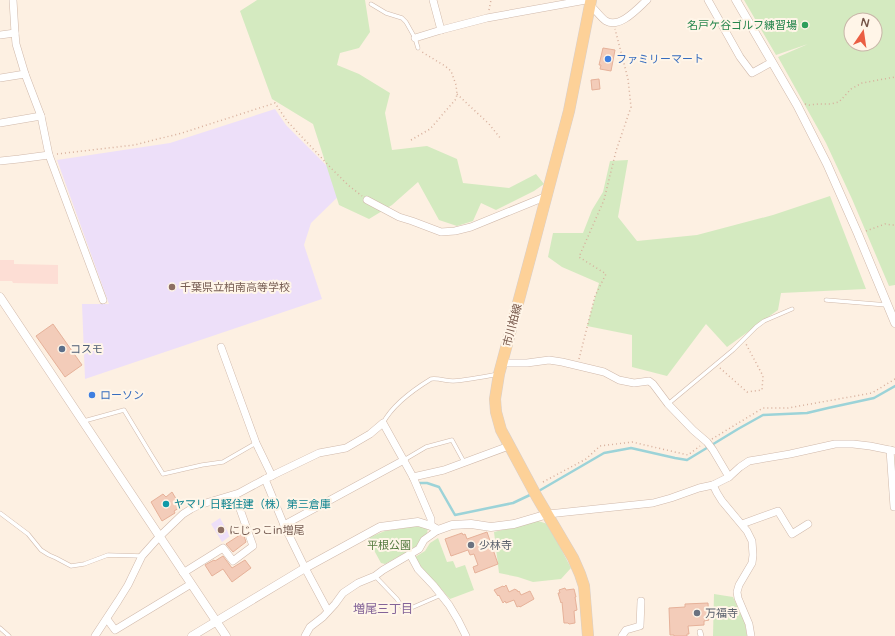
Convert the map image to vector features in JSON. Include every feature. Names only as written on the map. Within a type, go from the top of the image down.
[{"type":"main road","name":"市川柏線","points":[[588,636],[584,586],[580,574],[573,558],[534,492],[501,430],[496,412],[495,399],[500,368],[569,111],[589,2]]},
{"type":"street","points":[[13,0],[16,44],[25,74],[41,116],[49,155],[103,300]]},
{"type":"street","points":[[433,0],[440,30]]},
{"type":"street","points":[[415,38],[487,18],[589,2],[607,21],[613,23],[621,22],[647,0]]},
{"type":"street","points":[[708,0],[740,57],[752,72],[772,62]]},
{"type":"street","points":[[736,0],[797,105],[827,164],[894,318]]},
{"type":"street","points":[[0,36],[15,33]]},
{"type":"street","points":[[0,78],[25,74]]},
{"type":"street","points":[[0,123],[41,116]]},
{"type":"street","points":[[0,161],[49,155]]},
{"type":"street","points":[[367,200],[399,217],[441,232],[455,231],[471,227],[547,196]]},
{"type":"street","points":[[0,297],[226,636]]},
{"type":"street","points":[[221,347],[256,442],[272,476]]},
{"type":"street","points":[[500,368],[550,360],[604,372],[619,380],[634,383],[649,381],[668,404],[707,442],[729,477]]},
{"type":"street","points":[[95,636],[128,585],[142,556],[183,514],[200,505],[235,494],[319,454],[346,448],[370,434],[383,423],[413,477],[435,528]]},
{"type":"street","points":[[192,636],[304,568],[380,527],[418,522],[435,528],[471,524],[491,527],[514,524],[548,514],[653,503],[713,485],[729,477],[749,461],[835,444],[870,446],[893,451],[894,507]]},
{"type":"street","points":[[413,477],[444,470],[509,446]]},
{"type":"street","points":[[284,525],[404,460]]},
{"type":"street","points":[[265,479],[304,568],[328,611]]},
{"type":"street","points":[[713,485],[722,501],[742,524],[752,541],[752,563],[739,585],[737,592],[749,624],[751,636]]},
{"type":"street","points":[[183,573],[223,548],[233,561],[253,546],[235,494]]},
{"type":"street","points":[[742,524],[778,511],[792,534],[808,524]]},
{"type":"street","points":[[305,636],[310,627],[335,604],[343,593],[358,583],[375,576],[419,549],[424,540],[435,528]]},
{"type":"street","points":[[410,554],[418,569],[441,595],[458,620],[466,636]]},
{"type":"street","points":[[107,619],[115,630],[191,584]]},
{"type":"street","points":[[622,636],[626,630],[640,626],[641,601]]},
{"type":"lane","points":[[371,4],[386,14],[402,18],[415,38],[418,48]]},
{"type":"lane","points":[[826,300],[888,305]]},
{"type":"lane","points":[[668,404],[716,365],[756,327],[764,321],[792,309]]},
{"type":"lane","points":[[383,423],[405,396],[431,379],[436,378],[449,381],[459,380],[500,368]]},
{"type":"lane","points":[[82,422],[124,410],[163,474],[222,462],[256,442]]},
{"type":"lane","points":[[404,460],[426,447],[452,440],[464,462]]},
{"type":"lane","points":[[0,513],[28,534],[42,550],[71,566],[84,564],[108,555],[142,556]]},
{"type":"lane","points":[[375,576],[397,599],[402,607],[411,608],[441,595]]},
{"type":"lane","points":[[0,628],[9,636]]},
{"type":"path","points":[[487,18],[491,0]]},
{"type":"path","points":[[578,366],[595,296],[606,274],[579,257],[604,200],[616,151],[630,107],[628,79],[613,23]]},
{"type":"path","points":[[411,140],[430,129],[456,99],[457,94],[456,85],[451,71],[423,53],[418,48]]},
{"type":"path","points":[[797,105],[801,103],[809,105],[839,102],[851,89],[862,83],[895,77]]},
{"type":"path","points":[[457,94],[489,124],[502,139]]},
{"type":"path","points":[[49,155],[134,145],[182,133],[275,103],[287,121],[332,169],[348,185],[367,200]]},
{"type":"path","points":[[858,234],[885,224],[895,224]]},
{"type":"path","points":[[716,365],[746,392],[762,390],[763,376],[744,339]]},
{"type":"path","points":[[543,482],[586,459],[600,446],[632,442],[688,455],[763,408],[788,408],[872,393],[895,379]]},
{"type":"shaded area","name":"千葉県立柏南高等学校","points":[[275,109],[286,125],[348,187],[311,223],[304,245],[322,299],[85,379],[82,304],[109,304],[57,160],[170,143]]},
{"type":"shaded area","points":[[0,260],[14,260],[14,264],[58,265],[58,284],[13,283],[12,281],[0,281]]},
{"type":"shaded area","name":"にじっこin増尾","points":[[220,518],[230,536],[222,542],[211,524]]},
{"type":"green space","points":[[257,0],[365,0],[370,32],[359,48],[340,53],[337,65],[359,74],[390,93],[385,113],[392,150],[427,146],[457,159],[463,183],[509,188],[536,174],[544,184],[534,191],[496,210],[481,203],[473,221],[457,226],[439,220],[418,182],[392,205],[369,219],[339,205],[313,124],[272,99],[240,11]]},
{"type":"green space","points":[[744,0],[895,0],[895,285],[889,286],[852,199],[826,143],[778,57],[808,44],[776,55]]},
{"type":"green space","points":[[628,160],[618,217],[637,241],[697,235],[773,215],[830,196],[866,289],[781,293],[778,310],[727,347],[706,324],[667,376],[632,367],[632,335],[587,326],[599,283],[562,267],[548,257],[553,233],[583,233],[592,210],[603,192],[610,161]]},
{"type":"green space","points":[[538,521],[548,524],[571,568],[561,579],[533,582],[499,573],[494,532]]},
{"type":"green space","name":"平根公園","points":[[417,526],[428,528],[427,533],[416,547],[385,564],[381,563],[369,541],[370,537],[385,531]]},
{"type":"green space","points":[[438,538],[447,562],[453,561],[456,568],[465,565],[474,590],[450,599],[420,567],[415,557],[425,551],[430,543]]},
{"type":"green space","points":[[714,594],[733,597],[745,623],[747,636],[713,636]]},
{"type":"building","points":[[603,48],[615,50],[611,71],[600,69],[601,65],[599,65]]},
{"type":"building","points":[[599,79],[600,89],[592,90],[591,80]]},
{"type":"building","points":[[53,324],[82,365],[65,377],[36,336]]},
{"type":"building","name":"ヤマリ 日軽住建（株）第三倉庫","points":[[172,492],[181,507],[174,511],[175,513],[162,521],[151,502],[163,494],[166,497]]},
{"type":"building","points":[[487,532],[498,564],[475,573],[473,567],[478,565],[474,554],[470,555],[468,550],[451,556],[445,539],[462,533],[463,535],[465,534],[467,539]]},
{"type":"building","points":[[243,533],[246,542],[233,552],[226,544]]},
{"type":"building","points":[[223,556],[232,568],[245,560],[251,568],[232,582],[223,569],[212,576],[205,565]]},
{"type":"building","points":[[506,585],[509,592],[515,589],[518,592],[519,591],[521,595],[530,591],[534,599],[520,607],[517,607],[514,600],[506,603],[505,601],[503,603],[499,595],[498,596],[494,590]]},
{"type":"building","points":[[565,588],[566,590],[574,589],[577,610],[574,611],[575,623],[564,623],[562,602],[561,603],[558,593],[560,593],[559,590]]},
{"type":"building","points":[[708,603],[709,620],[704,621],[704,625],[688,626],[689,634],[687,634],[687,636],[670,635],[669,608],[685,607],[685,604]]},
{"type":"waterway","points":[[537,492],[604,453],[631,448],[687,460],[763,415],[807,413],[874,398],[895,386]]},
{"type":"waterway","points":[[420,483],[427,483],[439,487],[455,515],[513,503],[532,494]]},
{"type":"place","name":"名戸ケ谷ゴルフ練習場","points":[[805,25]]},
{"type":"place","name":"ファミリーマート","points":[[608,59]]},
{"type":"place","name":"千葉県立柏南高等学校","points":[[172,287]]},
{"type":"place","name":"コスモ","points":[[62,349]]},
{"type":"place","name":"ローソン","points":[[92,395]]},
{"type":"place","name":"ヤマリ 日軽住建（株）第三倉庫","points":[[166,504]]},
{"type":"place","name":"にじっこin増尾","points":[[221,530]]},
{"type":"place","name":"少林寺","points":[[471,545]]},
{"type":"place","name":"万福寺","points":[[697,613]]},
{"type":"district","name":"増尾三丁目","points":[[383,609]]}]
